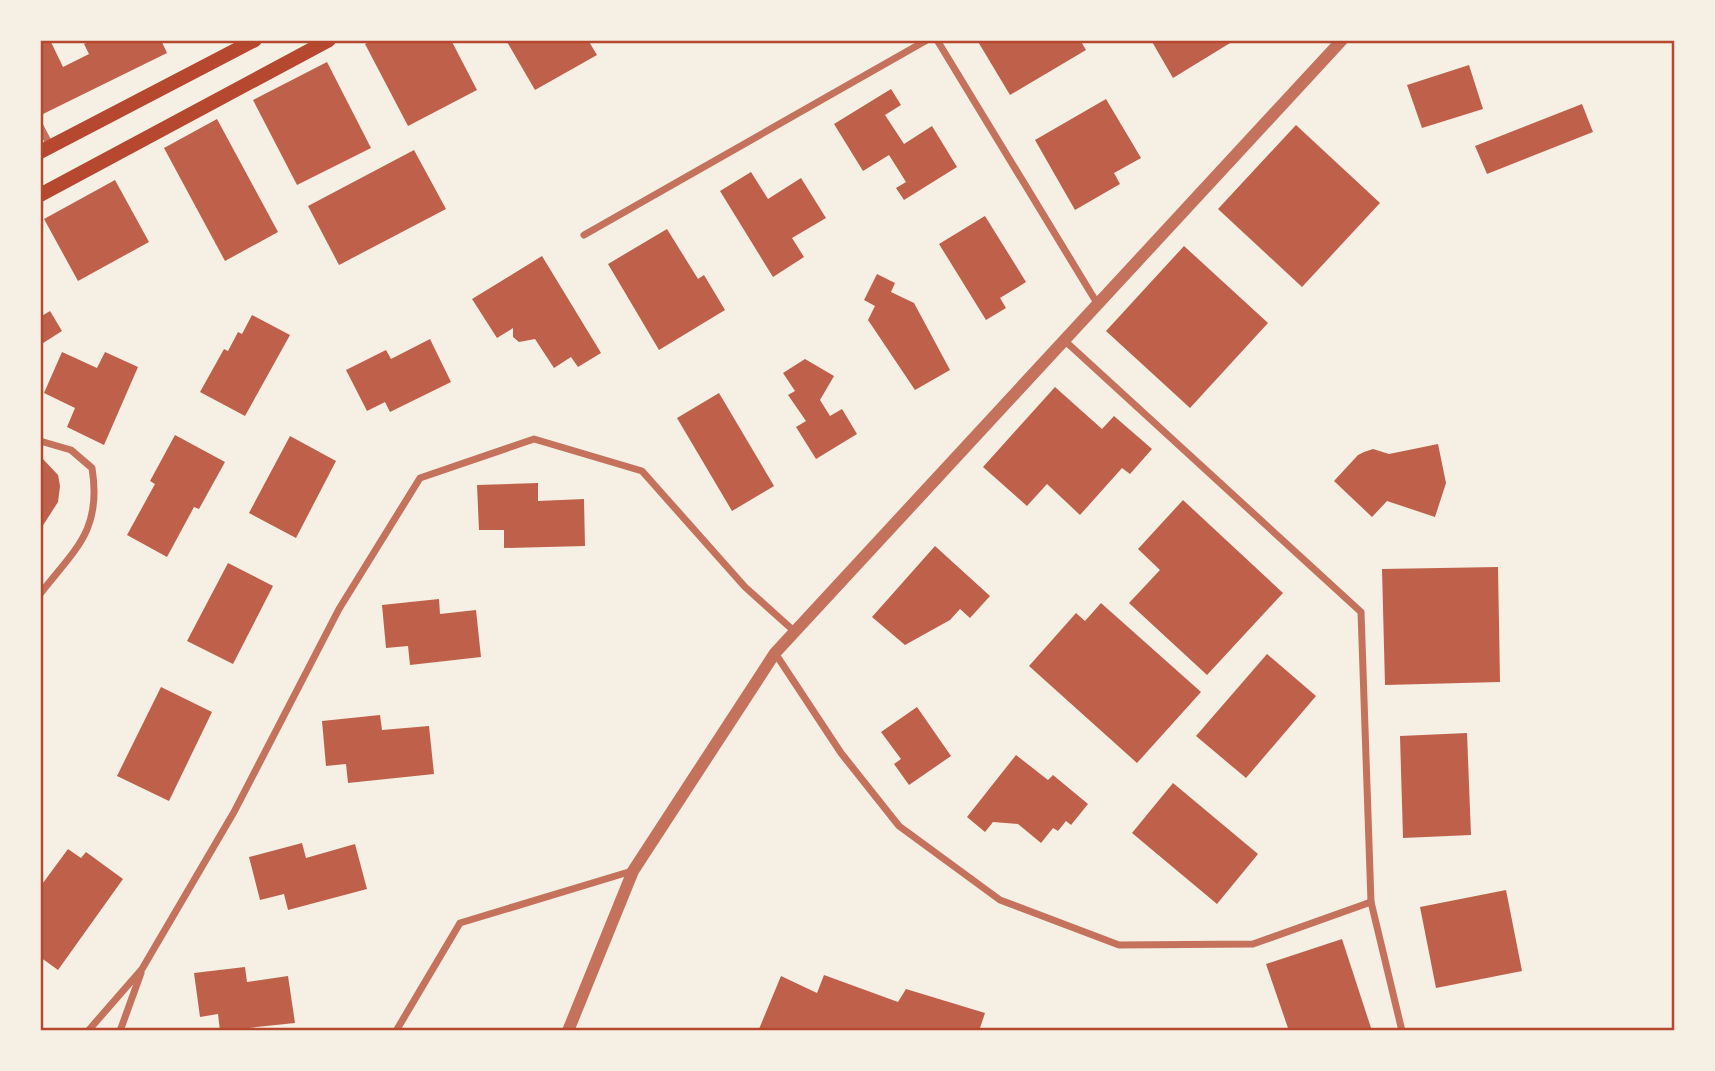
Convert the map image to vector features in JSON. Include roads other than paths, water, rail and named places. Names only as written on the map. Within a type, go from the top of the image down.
[{"type":"main road","points":[[46,149],[255,40]]},
{"type":"main road","points":[[40,195],[329,40]]},
{"type":"street","points":[[584,234],[927,40]]},
{"type":"street","points":[[937,40],[1097,303]]},
{"type":"street","points":[[568,1031],[633,870],[775,653],[1342,40]]},
{"type":"street","points":[[40,126],[46,149]]},
{"type":"street","points":[[1063,339],[1361,612],[1371,902],[1402,1031]]},
{"type":"street","points":[[120,1031],[142,969],[233,812],[339,609],[420,478],[534,439],[642,471],[745,587],[794,631]]},
{"type":"street","points":[[40,441],[71,450],[92,468],[97,496],[87,533],[40,594]]},
{"type":"street","points":[[775,653],[841,754],[899,826],[1000,900],[1119,945],[1253,944],[1371,902]]},
{"type":"street","points":[[396,1031],[460,923],[633,870]]},
{"type":"street","points":[[88,1031],[142,969]]}]
